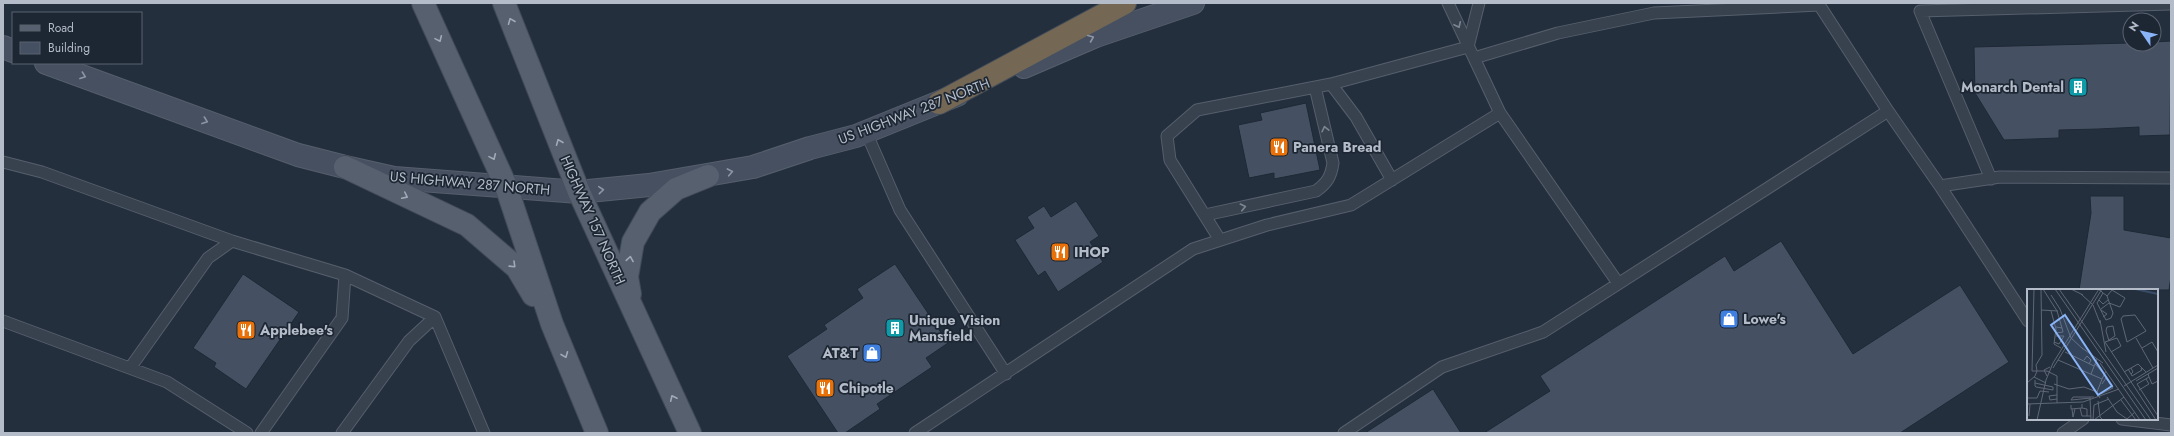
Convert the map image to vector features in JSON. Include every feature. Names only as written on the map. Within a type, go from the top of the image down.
[{"type":"highway","points":[[939,103],[1125,3]]},
{"type":"main road","points":[[423,3],[506,186],[552,324],[597,433]]},
{"type":"main road","name":"HIGHWAY 157 NORTH","points":[[504,3],[579,192],[690,433]]},
{"type":"main road","name":"US HIGHWAY 287 NORTH","points":[[49,64],[290,152],[345,167],[394,178],[579,192],[649,185],[753,167],[866,132],[939,103],[1096,36],[1193,3]]},
{"type":"main road","points":[[345,167],[467,225],[517,268],[552,324]]},
{"type":"main road","points":[[633,311],[627,277],[633,242],[639,230],[650,212],[676,189],[708,176]]},
{"type":"lane","points":[[1448,3],[1500,113],[1618,283]]},
{"type":"lane","points":[[1468,47],[1479,3]]},
{"type":"lane","points":[[1474,58],[1558,33],[1654,13],[1819,4],[1888,111],[1940,186],[2027,319]]},
{"type":"lane","points":[[1991,179],[1920,12],[2171,4]]},
{"type":"lane","points":[[1220,240],[1170,160],[1167,136],[1198,110],[1330,84],[1468,47]]},
{"type":"lane","points":[[1330,84],[1356,118],[1392,180]]},
{"type":"lane","points":[[1205,216],[1316,191],[1324,185],[1331,176],[1334,164],[1315,87]]},
{"type":"lane","points":[[1344,433],[1442,367],[1543,332],[1888,111]]},
{"type":"lane","points":[[915,433],[1193,249],[1267,225],[1351,205],[1500,113]]},
{"type":"lane","points":[[866,132],[903,214],[1006,374]]},
{"type":"lane","points":[[3,162],[42,172],[232,241],[345,275],[435,317],[484,433]]},
{"type":"lane","points":[[1940,186],[1991,179],[2171,178]]},
{"type":"lane","points":[[130,368],[208,258],[232,241]]},
{"type":"lane","points":[[261,433],[342,318],[345,275]]},
{"type":"lane","points":[[342,433],[409,341],[435,317]]},
{"type":"lane","points":[[3,321],[167,382],[247,433]]},
{"type":"lane","points":[[2063,433],[2082,420]]},
{"type":"lane","points":[[2129,420],[2171,426]]},
{"type":"building","points":[[2171,41],[2170,135],[2139,136],[2139,127],[2059,130],[2059,138],[2004,140],[1975,93],[1974,47],[2122,43],[2122,52],[2162,52],[2162,42]]},
{"type":"building","name":"Panera Bread","points":[[1306,103],[1320,170],[1274,179],[1274,173],[1249,178],[1238,125],[1262,120],[1260,113]]},
{"type":"building","points":[[2090,196],[2124,196],[2124,230],[2171,238],[2171,276],[2169,290],[2079,289],[2091,213]]},
{"type":"building","name":"IHOP","points":[[1076,201],[1099,236],[1090,242],[1103,262],[1058,292],[1045,271],[1038,276],[1015,240],[1034,228],[1027,217],[1044,206],[1051,217]]},
{"type":"building","name":"Lowe's","points":[[1781,241],[1853,354],[1960,285],[2009,362],[1900,433],[1484,433],[1550,391],[1540,376],[1725,256],[1734,271]]},
{"type":"building","points":[[895,264],[948,343],[926,358],[932,367],[877,404],[880,409],[845,433],[838,433],[787,356],[827,329],[824,325],[863,298],[857,289]]},
{"type":"building","name":"Applebee's","points":[[243,274],[299,312],[246,389],[214,367],[216,363],[193,348]]},
{"type":"building","points":[[1433,389],[1461,433],[1365,433]]},
{"type":"place","name":"Monarch Dental","points":[[2078,87]]},
{"type":"place","name":"Panera Bread","points":[[1279,147]]},
{"type":"place","name":"IHOP","points":[[1060,252]]},
{"type":"place","name":"Lowe's","points":[[1729,319]]},
{"type":"place","name":"Unique Vision Mansfield","points":[[895,328]]},
{"type":"place","name":"Applebee's","points":[[246,330]]},
{"type":"place","name":"AT&T","points":[[872,353]]},
{"type":"place","name":"Chipotle","points":[[825,388]]}]
